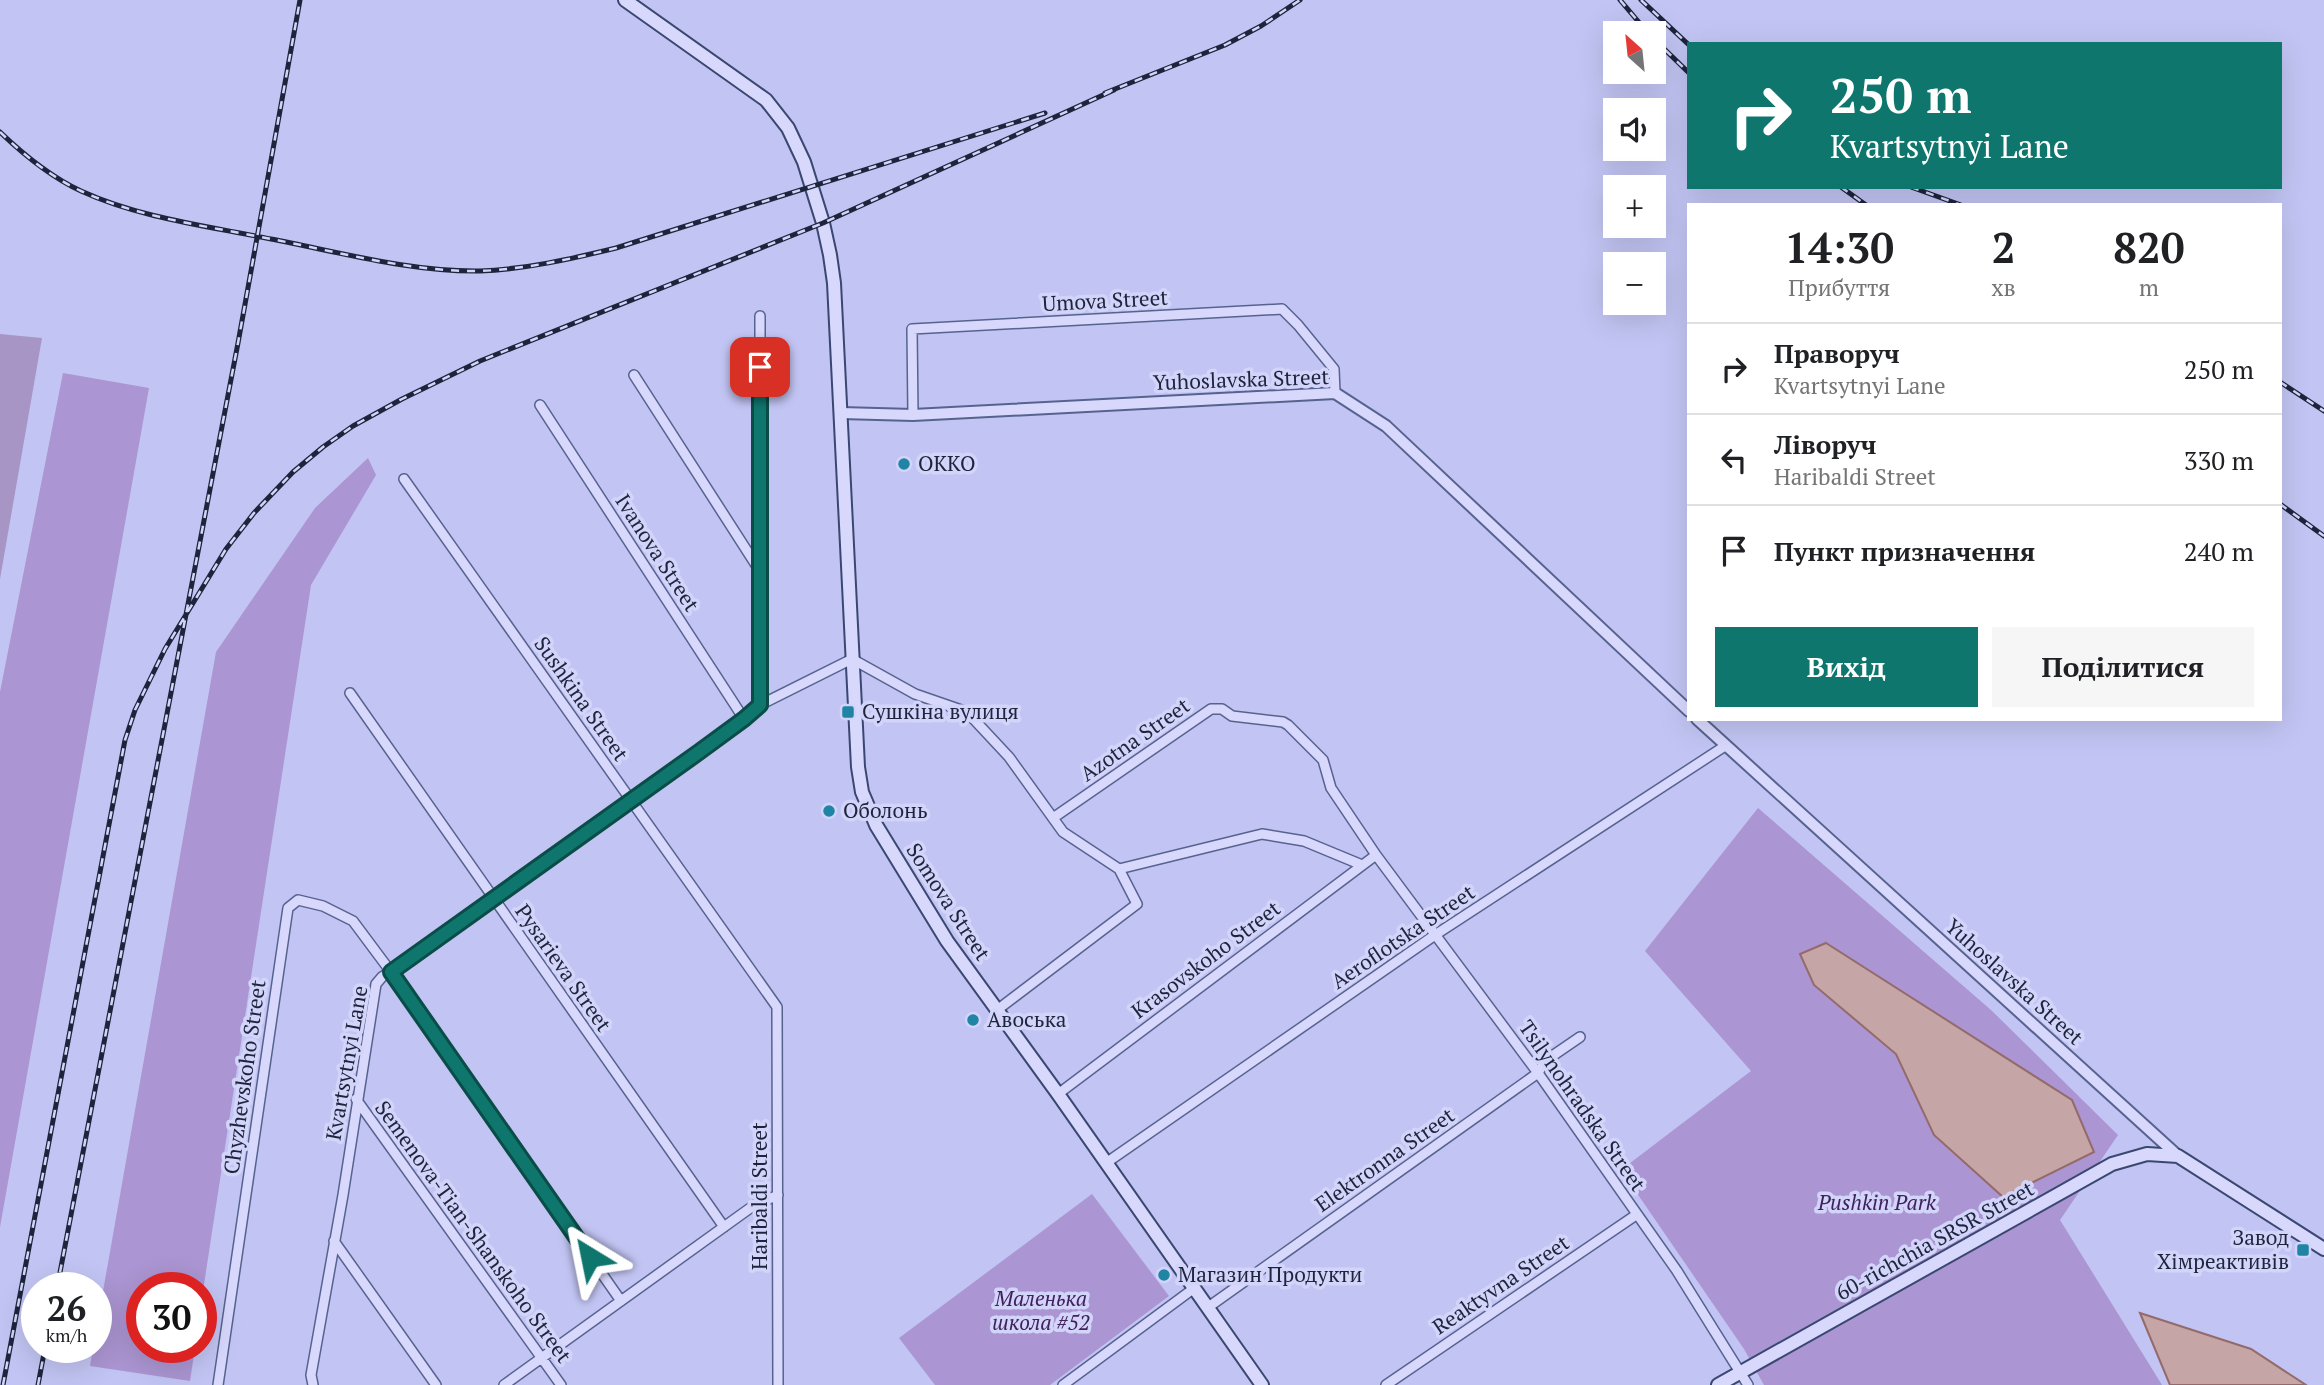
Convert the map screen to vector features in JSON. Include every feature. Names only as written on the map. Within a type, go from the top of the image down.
[{"type":"main road","name":"Somova Street","points":[[625,0],[766,100],[788,128],[804,162],[823,223],[831,256],[835,315],[858,767],[862,792],[876,825],[947,941],[1262,1385]]},
{"type":"main road","name":"60-richchia SRSR Street","points":[[1718,1385],[2112,1164],[2147,1154],[2178,1156]]},
{"type":"main road","name":"Yuhoslavska Street","points":[[2178,1156],[2324,1249]]},
{"type":"street","name":"Umova Street","points":[[913,415],[912,329],[1282,309],[1334,369],[1335,393]]},
{"type":"street","points":[[760,316],[760,705]]},
{"type":"street","points":[[634,375],[759,569]]},
{"type":"street","name":"Yuhoslavska Street","points":[[841,414],[913,415],[1335,393],[1386,425],[1687,710]]},
{"type":"street","name":"Ivanova Street","points":[[540,405],[744,719]]},
{"type":"street","name":"Sushkina Street","points":[[404,479],[777,1007]]},
{"type":"street","points":[[852,659],[915,694],[967,712],[1009,757],[1063,832],[1119,869],[1137,904],[997,1010]]},
{"type":"street","name":"Kvartsytnyi Lane","points":[[313,1385],[311,1375],[376,984],[382,977],[494,900],[760,705],[852,659]]},
{"type":"street","name":"Pysarieva Street","points":[[350,693],[723,1227]]},
{"type":"street","name":"Azotna Street","points":[[1053,818],[1216,708],[1232,716],[1283,722],[1288,725],[1324,760],[1331,788],[1376,855]]},
{"type":"street","name":"Yuhoslavska Street","points":[[1699,721],[2178,1156]]},
{"type":"street","name":"Aeroflotska Street","points":[[1106,1163],[1436,934],[1725,746]]},
{"type":"street","points":[[1119,869],[1262,834],[1304,841],[1362,866]]},
{"type":"street","name":"Tsilynohradska Street","points":[[1376,855],[1538,1073],[1677,1271],[1748,1385]]},
{"type":"street","name":"Krasovskoho Street","points":[[1058,1094],[1376,855]]},
{"type":"street","name":"Chyzhevskoho Street","points":[[218,1385],[288,908],[298,900],[323,905],[353,921],[391,972]]},
{"type":"street","points":[[391,972],[621,1301]]},
{"type":"street","name":"Haribaldi Street","points":[[777,1007],[778,1385]]},
{"type":"street","name":"Elektronna Street","points":[[1207,1308],[1538,1073],[1545,1061],[1580,1037]]},
{"type":"street","name":"Semenova-Tian-Shanskoho Street","points":[[356,1100],[561,1385]]},
{"type":"street","points":[[503,1385],[753,1206],[778,1195]]},
{"type":"street","name":"Reaktyvna Street","points":[[1386,1385],[1636,1215]]},
{"type":"street","points":[[334,1241],[436,1385]]},
{"type":"street","points":[[1063,1385],[1193,1289]]},
{"type":"green space","points":[[63,373],[149,388],[0,1227],[0,692]]},
{"type":"green space","points":[[368,458],[376,475],[311,585],[206,1272],[126,1272],[126,1363],[193,1363],[190,1381],[90,1366],[90,1363],[112,1363],[112,1272],[106,1272],[216,652],[315,508]]},
{"type":"green space","name":"Pushkin Park","points":[[1758,808],[1991,1010],[2118,1135],[2060,1220],[2162,1385],[1764,1385],[1744,1349],[1621,1170],[1751,1071],[1645,951]]},
{"type":"green space","name":"Маленька школа #52","points":[[1092,1194],[1169,1296],[1050,1385],[935,1385],[899,1338]]},
{"type":"shaded area","points":[[0,334],[42,338],[0,579]]},
{"type":"shaded area","points":[[1826,943],[2072,1100],[2094,1152],[2003,1197],[1934,1135],[1896,1054],[1814,985],[1800,954]]},
{"type":"shaded area","points":[[2140,1313],[2251,1349],[2306,1385],[2170,1385]]},
{"type":"railway","points":[[60,1272],[238,343],[300,0]]},
{"type":"railway","points":[[1105,93],[1225,45],[1261,26],[1300,0]]},
{"type":"railway","points":[[1620,0],[1638,21]]},
{"type":"railway","points":[[1641,0],[1687,43]]},
{"type":"railway","points":[[1666,51],[1687,71]]},
{"type":"railway","points":[[3,1385],[125,740],[135,710],[165,649],[226,549],[254,513],[293,472],[323,447],[353,426],[402,399],[480,361],[823,223],[1114,90]]},
{"type":"railway","points":[[0,132],[28,157],[59,179],[81,191],[127,208],[375,260],[427,268],[480,271],[532,266],[616,248],[1045,113]]},
{"type":"railway","points":[[1844,189],[1863,203]]},
{"type":"railway","points":[[1917,189],[1955,203]]},
{"type":"railway","points":[[2282,383],[2324,411]]},
{"type":"railway","points":[[2282,505],[2324,536]]},
{"type":"railway","points":[[38,1385],[42,1363]]},
{"type":"place","name":"ОККО","points":[[904,464]]},
{"type":"place","name":"Сушкіна вулиця","points":[[848,712]]},
{"type":"place","name":"Оболонь","points":[[829,811]]},
{"type":"place","name":"Авоська","points":[[973,1020]]},
{"type":"place","name":"Завод Хімреактивів","points":[[2303,1250]]},
{"type":"place","name":"Магазин Продукти","points":[[1164,1275]]},
{"type":"route","points":[[590,1257],[391,972],[699,752],[760,705],[760,367]]}]
